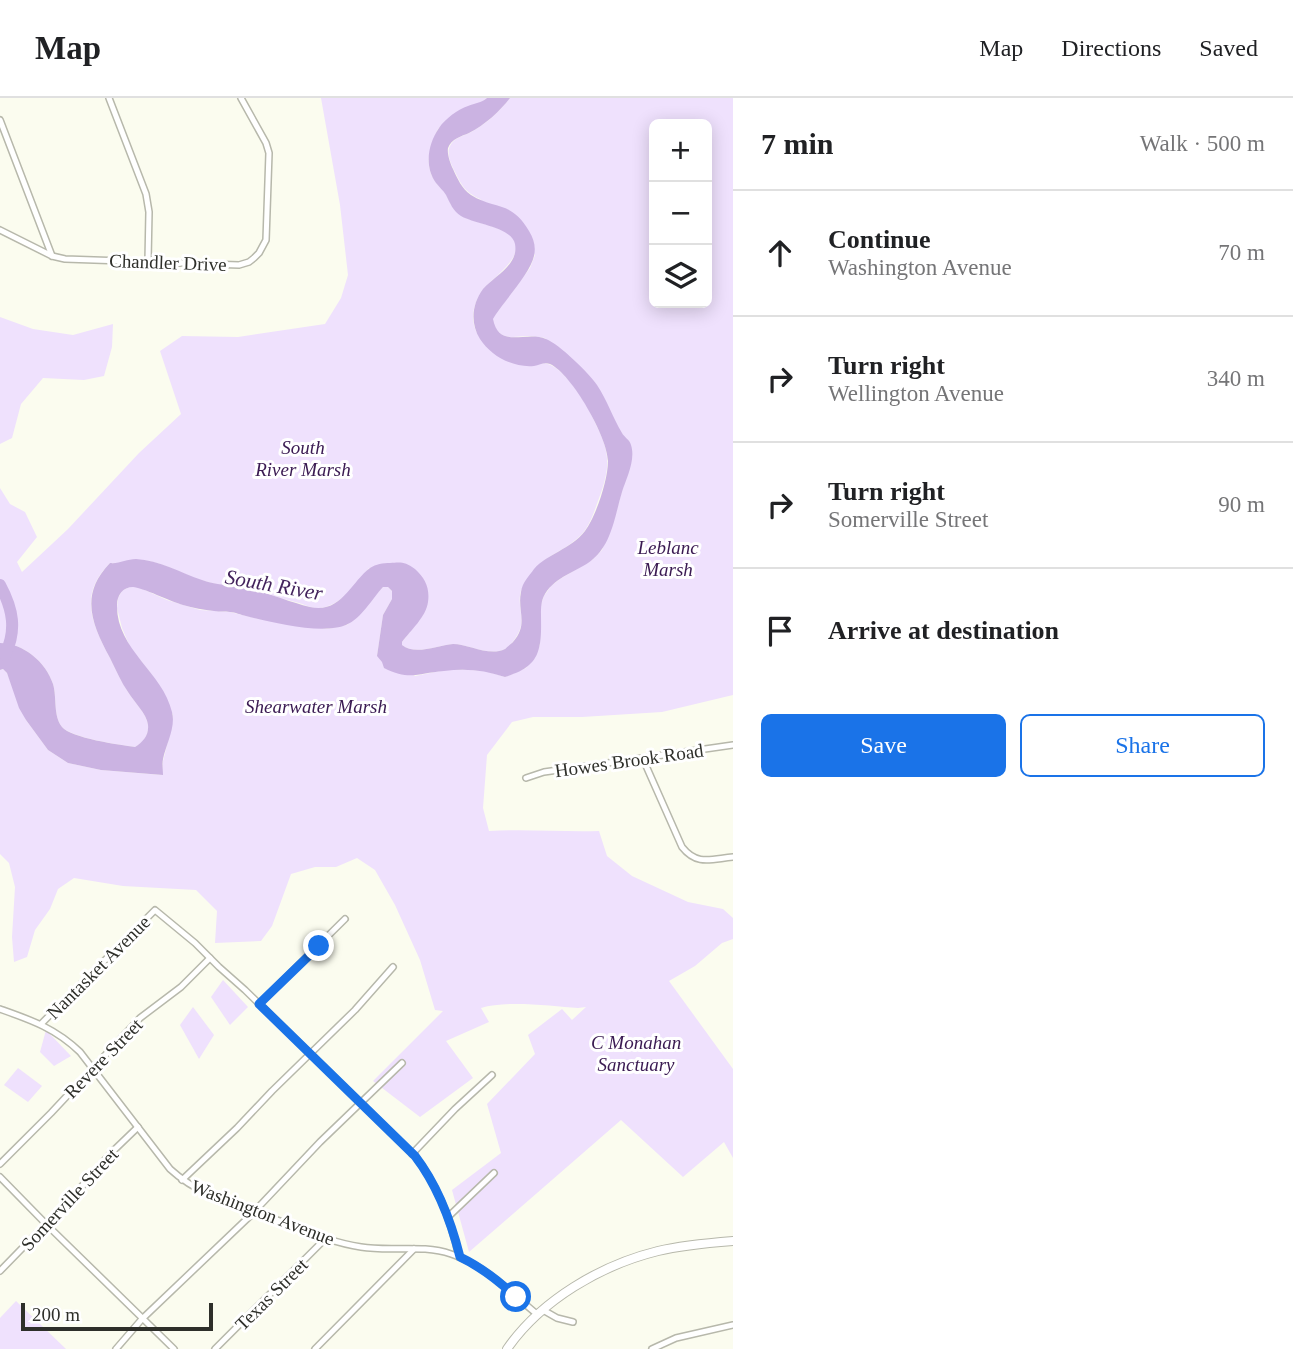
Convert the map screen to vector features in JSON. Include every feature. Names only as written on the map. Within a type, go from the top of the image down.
[{"type":"street","points":[[109,98],[146,194],[149,212],[148,261]]},
{"type":"street","name":"Chandler Drive","points":[[0,230],[52,256],[74,259],[239,265],[249,262],[259,253],[266,240],[268,150],[241,98]]},
{"type":"street","points":[[0,120],[52,256]]},
{"type":"street","name":"Howes Brook Road","points":[[526,778],[544,772],[733,745]]},
{"type":"street","points":[[643,759],[681,847],[688,855],[698,860],[733,857]]},
{"type":"street","name":"Nantasket Avenue","points":[[41,1024],[155,910],[210,958]]},
{"type":"street","points":[[259,1004],[345,919]]},
{"type":"street","points":[[210,958],[412,1154],[439,1193],[460,1257]]},
{"type":"street","name":"Revere Street","points":[[0,1164],[140,1018],[181,987],[210,958]]},
{"type":"street","points":[[182,1180],[362,1002],[393,967]]},
{"type":"street","name":"Washington Avenue","points":[[0,1009],[41,1024],[72,1045],[93,1068],[170,1169],[188,1185],[254,1212],[358,1247],[428,1248],[452,1254],[488,1274],[540,1313],[573,1322]]},
{"type":"street","points":[[116,1349],[142,1319],[254,1212],[320,1142],[402,1063]]},
{"type":"street","points":[[412,1154],[492,1075]]},
{"type":"street","name":"Somerville Street","points":[[0,1271],[138,1127]]},
{"type":"street","points":[[447,1217],[494,1173]]},
{"type":"street","points":[[0,1177],[174,1349]]},
{"type":"street","name":"Texas Street","points":[[215,1349],[326,1238]]},
{"type":"street","points":[[507,1349],[540,1313],[589,1278],[640,1256],[685,1245],[733,1241]]},
{"type":"street","points":[[315,1349],[414,1249]]},
{"type":"street","points":[[652,1349],[676,1338],[733,1325]]},
{"type":"green space","name":"South River Marsh","points":[[321,98],[487,98],[439,128],[430,150],[429,168],[433,179],[459,214],[502,230],[516,243],[513,258],[479,296],[474,310],[474,326],[486,344],[508,359],[525,365],[544,363],[553,366],[570,382],[584,401],[604,442],[607,462],[603,486],[593,514],[582,534],[537,567],[521,591],[522,619],[519,631],[505,649],[492,652],[453,644],[420,650],[402,645],[423,615],[369,568],[342,598],[328,606],[317,608],[262,592],[218,585],[153,562],[141,560],[110,563],[94,587],[91,610],[98,633],[121,680],[145,717],[148,732],[135,747],[67,731],[59,723],[53,684],[45,668],[25,650],[0,643],[0,488],[10,504],[25,512],[37,537],[17,562],[22,572],[181,414],[160,351],[182,336],[238,337],[325,324],[341,298],[348,275],[340,205]]},
{"type":"green space","points":[[510,98],[733,98],[733,695],[662,712],[533,717],[512,722],[487,755],[483,808],[489,831],[599,831],[607,856],[632,876],[688,902],[723,909],[733,918],[733,939],[722,943],[695,966],[669,981],[733,1069],[733,1158],[724,1142],[683,1177],[621,1120],[469,1252],[452,1190],[501,1153],[487,1104],[535,1054],[528,1035],[562,1009],[572,1020],[586,1007],[516,1004],[481,1008],[489,1022],[446,1041],[473,1078],[420,1117],[373,1081],[443,1011],[435,1010],[420,960],[395,905],[375,870],[357,858],[336,867],[315,867],[291,874],[272,926],[261,941],[215,943],[217,911],[196,890],[123,886],[74,878],[58,889],[50,909],[35,930],[27,957],[14,962],[12,937],[15,887],[9,863],[0,854],[0,670],[3,669],[7,673],[26,720],[48,750],[68,763],[101,770],[162,775],[173,715],[152,675],[130,647],[122,628],[117,608],[118,598],[122,591],[129,587],[138,587],[167,600],[200,610],[230,612],[327,629],[347,625],[383,587],[388,587],[392,591],[392,599],[383,615],[377,656],[415,676],[445,670],[470,670],[486,671],[505,677],[526,668],[540,645],[541,604],[544,596],[551,586],[592,560],[602,550],[614,520],[632,455],[623,435],[545,338],[506,336],[498,331],[492,319],[530,268],[535,255],[480,199],[464,188],[452,166],[449,152],[454,141],[493,116]]},
{"type":"green space","points":[[0,317],[33,329],[73,335],[113,324],[112,347],[104,376],[84,380],[43,378],[21,404],[12,438],[0,444]]},
{"type":"green space","points":[[223,980],[248,1007],[230,1025],[211,997]]},
{"type":"green space","points":[[193,1007],[214,1035],[199,1059],[180,1025]]},
{"type":"green space","points":[[46,1030],[71,1056],[54,1066],[40,1052]]},
{"type":"green space","points":[[18,1068],[42,1086],[28,1102],[4,1085]]},
{"type":"green space","points":[[16,1301],[66,1349],[0,1349],[0,1318]]},
{"type":"shaded area","points":[[487,98],[510,98],[486,122],[452,142],[448,148],[450,161],[458,180],[468,193],[516,214],[532,237],[535,249],[532,263],[493,319],[496,328],[507,337],[530,336],[546,339],[573,359],[597,385],[632,451],[630,469],[612,529],[604,546],[592,560],[555,583],[544,597],[541,607],[540,642],[534,660],[524,669],[505,677],[467,670],[408,675],[384,668],[377,656],[383,615],[392,599],[392,591],[388,587],[383,587],[352,622],[324,629],[268,621],[234,612],[195,608],[143,589],[129,587],[121,592],[118,598],[119,621],[132,648],[167,698],[172,712],[173,724],[163,759],[163,775],[101,770],[68,763],[48,750],[19,708],[7,673],[3,669],[0,670],[0,643],[25,650],[45,668],[53,684],[59,723],[67,731],[96,740],[135,747],[148,732],[145,717],[121,680],[94,621],[94,587],[110,563],[145,560],[207,582],[253,590],[321,608],[338,601],[372,567],[385,563],[403,563],[422,576],[428,597],[427,608],[402,645],[420,650],[453,644],[492,652],[505,649],[518,635],[522,623],[520,599],[524,583],[539,564],[585,531],[601,498],[608,461],[602,438],[587,408],[559,370],[548,363],[526,366],[503,360],[490,351],[480,339],[475,327],[476,301],[483,289],[510,264],[515,244],[512,238],[500,230],[467,219],[456,212],[432,176],[429,155],[435,134],[445,121],[460,109]]},
{"type":"waterway","points":[[0,585],[12,620],[11,637],[5,655]]},
{"type":"route","points":[[319,946],[259,1004],[415,1156],[439,1193],[460,1257],[505,1286],[516,1297]]},
{"type":"park label","name":"Leblanc Marsh","points":[[668,558]]},
{"type":"park label","name":"Shearwater Marsh","points":[[316,706]]},
{"type":"park label","name":"C Monahan Sanctuary","points":[[636,1053]]},
{"type":"water label","name":"South River","points":[[274,585]]}]
